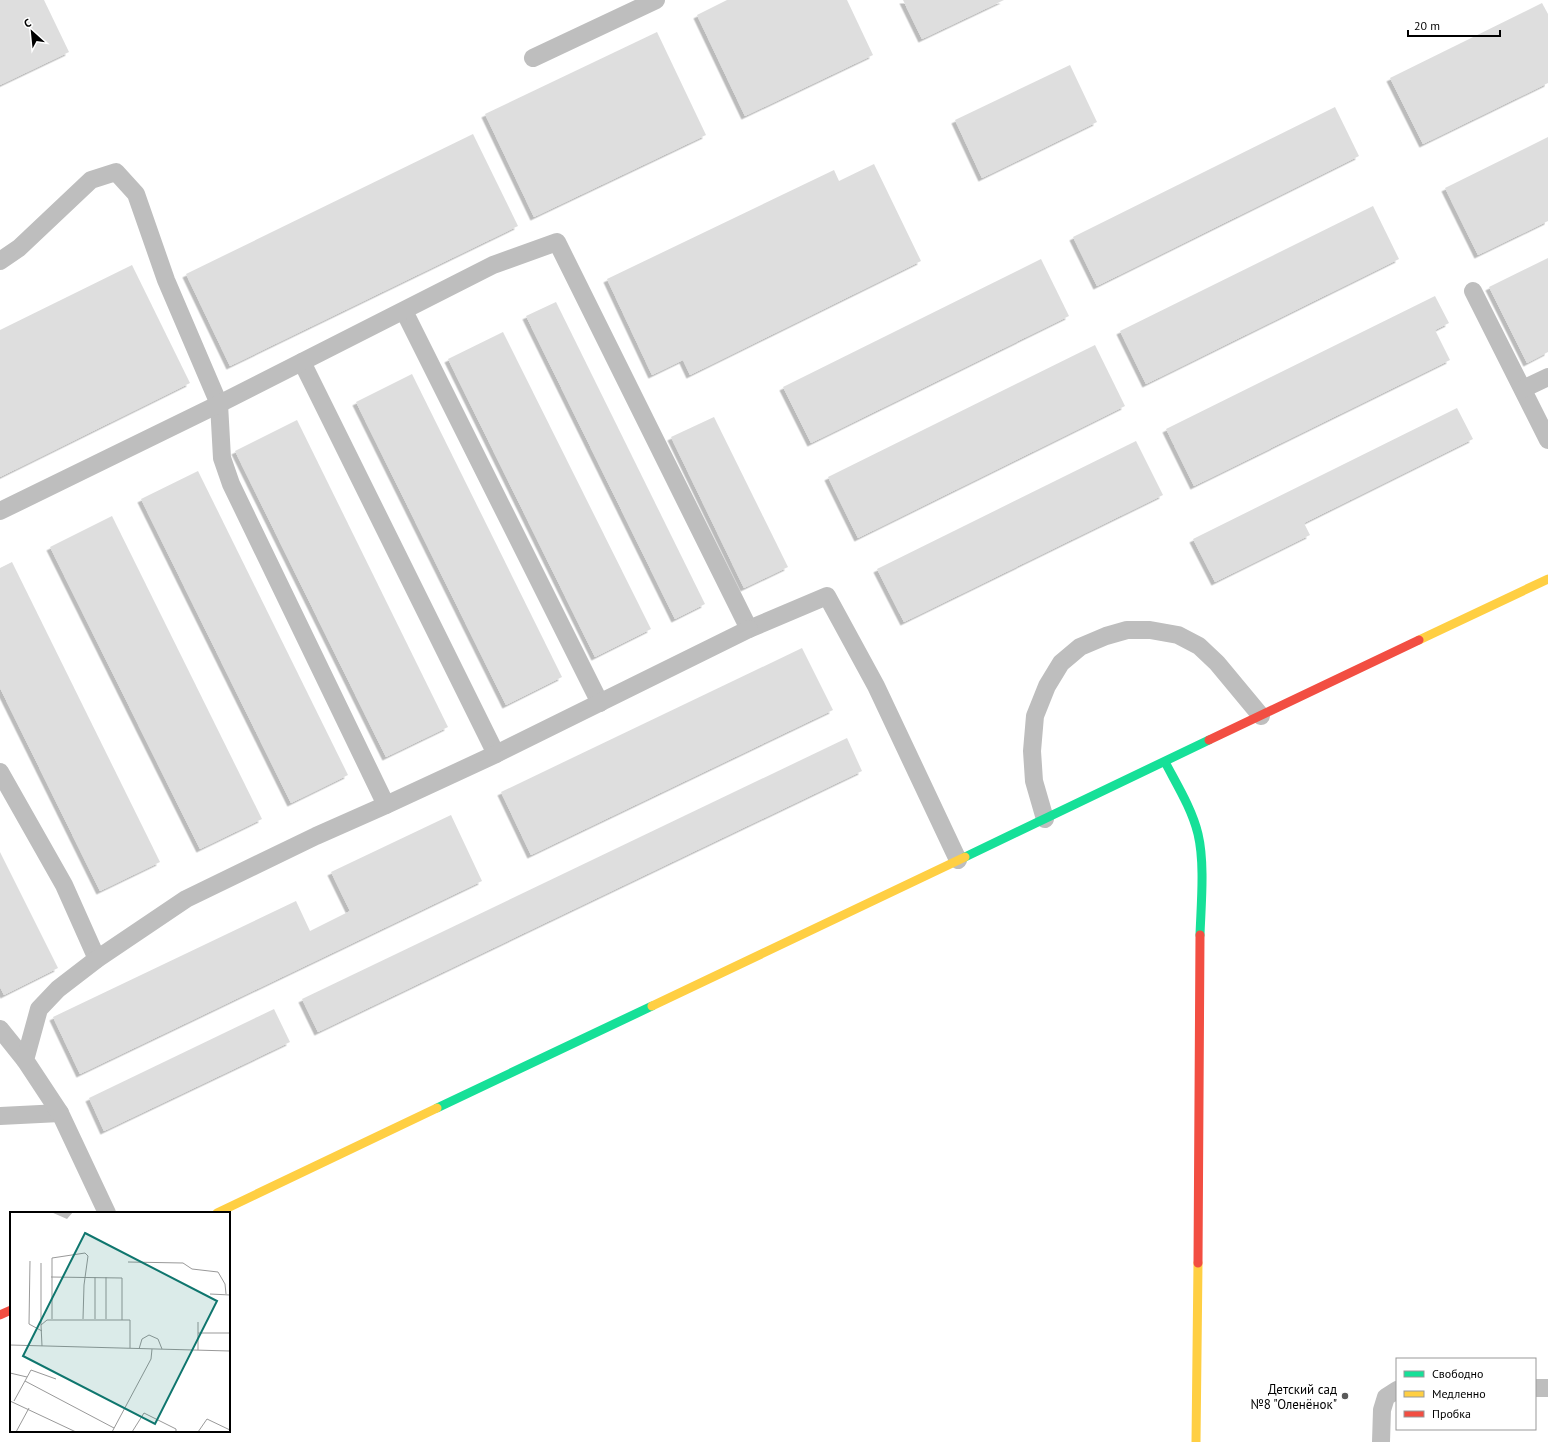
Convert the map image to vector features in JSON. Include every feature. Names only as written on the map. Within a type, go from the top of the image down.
[{"type":"main road","points":[[218,1212],[1548,579]]},
{"type":"main road","points":[[1165,762],[1190,810],[1198,834],[1201,855],[1196,1442]]},
{"type":"main road","points":[[0,1315],[10,1310]]},
{"type":"lane","points":[[533,58],[656,0]]},
{"type":"lane","points":[[0,260],[19,248],[91,180],[116,172],[136,194],[166,280],[219,404],[222,458],[231,484],[386,806]]},
{"type":"lane","points":[[0,512],[219,404],[493,265],[557,242],[749,629]]},
{"type":"lane","points":[[1473,291],[1548,440]]},
{"type":"lane","points":[[404,311],[600,703]]},
{"type":"lane","points":[[302,362],[496,754]]},
{"type":"lane","points":[[1523,389],[1548,377]]},
{"type":"lane","points":[[25,1060],[39,1009],[58,989],[97,959],[186,899],[316,836],[386,806],[496,754],[749,629],[827,596],[876,686],[958,860]]},
{"type":"lane","points":[[1045,819],[1034,781],[1032,751],[1035,716],[1047,686],[1061,663],[1080,647],[1106,636],[1127,630],[1150,630],[1178,635],[1199,646],[1261,716]]},
{"type":"lane","points":[[0,772],[64,885],[97,959]]},
{"type":"lane","points":[[0,1029],[25,1060],[60,1113],[107,1212]]},
{"type":"lane","points":[[0,1116],[60,1113]]},
{"type":"lane","points":[[1536,1388],[1548,1388]]},
{"type":"lane","points":[[1382,1442],[1382,1410],[1386,1397],[1396,1391]]},
{"type":"building","points":[[0,0],[44,0],[69,52],[0,85]]},
{"type":"building","points":[[727,0],[847,0],[873,55],[745,116],[697,15]]},
{"type":"building","points":[[903,0],[1004,0],[922,39]]},
{"type":"building","points":[[1542,3],[1548,14],[1548,83],[1423,144],[1390,78]]},
{"type":"building","points":[[657,32],[706,135],[534,217],[485,114]]},
{"type":"building","points":[[1070,65],[1097,122],[982,178],[955,120]]},
{"type":"building","points":[[1335,107],[1359,156],[1097,286],[1073,237]]},
{"type":"building","points":[[473,134],[518,226],[230,366],[186,274]]},
{"type":"building","points":[[1548,137],[1548,221],[1478,255],[1445,188]]},
{"type":"building","points":[[874,164],[921,261],[690,375],[683,360],[652,375],[607,279],[834,170],[839,181]]},
{"type":"building","points":[[1373,206],[1399,259],[1146,384],[1120,331]]},
{"type":"building","points":[[1548,258],[1548,352],[1527,363],[1489,287]]},
{"type":"building","points":[[1041,259],[1069,316],[811,443],[783,387]]},
{"type":"building","points":[[132,265],[190,383],[0,477],[0,330]]},
{"type":"building","points":[[1435,296],[1449,323],[1435,330],[1450,360],[1194,486],[1166,429]]},
{"type":"building","points":[[556,302],[705,604],[675,619],[526,316]]},
{"type":"building","points":[[503,332],[651,629],[595,657],[448,359]]},
{"type":"building","points":[[1095,345],[1125,406],[858,538],[828,477]]},
{"type":"building","points":[[412,374],[562,677],[506,705],[356,402]]},
{"type":"building","points":[[1457,408],[1473,439],[1304,523],[1310,535],[1215,582],[1193,539]]},
{"type":"building","points":[[714,417],[788,567],[744,588],[671,437]]},
{"type":"building","points":[[297,420],[448,727],[386,757],[235,451]]},
{"type":"building","points":[[1136,441],[1163,495],[904,622],[877,569]]},
{"type":"building","points":[[198,471],[348,775],[291,803],[141,499]]},
{"type":"building","points":[[112,516],[262,819],[200,849],[50,547]]},
{"type":"building","points":[[12,562],[160,862],[100,891],[0,688],[0,568]]},
{"type":"building","points":[[802,648],[833,710],[531,855],[501,792]]},
{"type":"building","points":[[847,738],[862,771],[318,1032],[302,999]]},
{"type":"building","points":[[451,815],[482,881],[80,1074],[53,1017],[296,901],[310,931],[350,911],[331,872]]},
{"type":"building","points":[[0,852],[58,968],[4,995],[0,987]]},
{"type":"building","points":[[274,1009],[290,1042],[104,1131],[89,1098]]},
{"type":"traffic: fast","points":[[965,857],[1209,740]]},
{"type":"traffic: fast","points":[[1165,762],[1188,806],[1198,834],[1202,871],[1200,935]]},
{"type":"traffic: fast","points":[[437,1108],[652,1006]]},
{"type":"traffic: slow","points":[[1419,640],[1548,579]]},
{"type":"traffic: slow","points":[[652,1006],[965,857]]},
{"type":"traffic: slow","points":[[219,1212],[437,1108]]},
{"type":"traffic: slow","points":[[1196,1442],[1198,1263]]},
{"type":"traffic: jam","points":[[1209,740],[1419,640]]},
{"type":"traffic: jam","points":[[1198,1263],[1200,935]]},
{"type":"traffic: jam","points":[[0,1315],[10,1310]]},
{"type":"place","name":"Детский сад №8 \"Оленёнок\"","points":[[1345,1396]]}]
